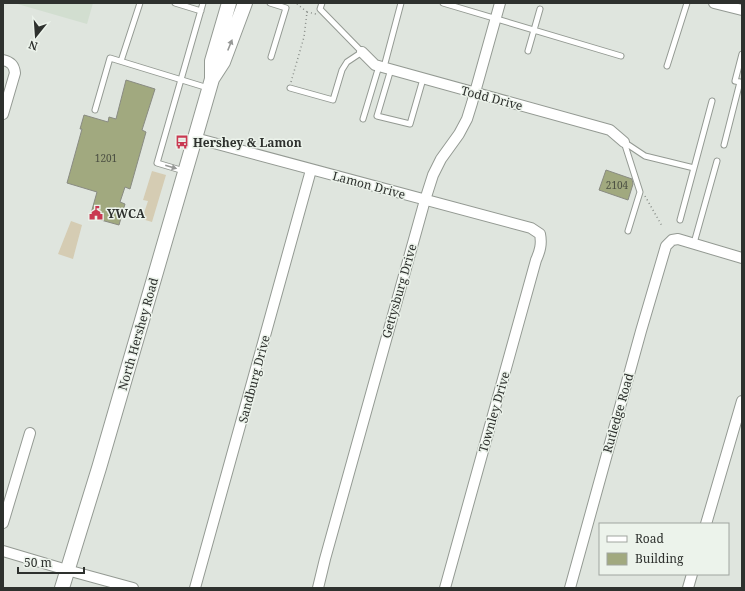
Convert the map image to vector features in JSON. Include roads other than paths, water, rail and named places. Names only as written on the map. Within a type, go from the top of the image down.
[{"type":"main road","name":"North Hershey Road","points":[[62,588],[99,468],[195,138],[210,83],[212,61],[229,3]]},
{"type":"main road","name":"North Hershey Road","points":[[210,83],[223,62],[245,3]]},
{"type":"street","name":"Gettysburg Drive","points":[[318,588],[425,200],[433,175],[441,159],[459,134],[467,118],[500,3]]},
{"type":"street","points":[[714,3],[742,10]]},
{"type":"street","name":"Todd Drive","points":[[362,52],[375,65],[610,130],[624,142]]},
{"type":"street","points":[[3,60],[8,61],[14,67],[15,73],[3,114]]},
{"type":"street","name":"Lamon Drive","points":[[195,138],[532,228],[537,230],[540,236]]},
{"type":"street","name":"Sandburg Drive","points":[[195,588],[311,170]]},
{"type":"street","name":"Townley Drive","points":[[444,588],[540,249],[540,236]]},
{"type":"street","name":"Rutledge Road","points":[[570,588],[666,246],[672,240],[678,239],[694,243]]},
{"type":"street","points":[[694,243],[742,258]]},
{"type":"street","points":[[706,523],[742,401]]},
{"type":"street","points":[[3,523],[30,433]]},
{"type":"street","points":[[3,551],[132,588]]},
{"type":"street","points":[[688,588],[692,575]]},
{"type":"lane","points":[[121,61],[140,3]]},
{"type":"lane","points":[[175,3],[201,11]]},
{"type":"lane","points":[[185,171],[157,163],[203,3]]},
{"type":"lane","points":[[270,3],[286,8],[271,57]]},
{"type":"lane","points":[[290,88],[333,100],[346,62],[362,52],[320,9],[322,3]]},
{"type":"lane","points":[[401,3],[384,68],[377,116],[410,124],[424,79]]},
{"type":"lane","points":[[443,3],[621,56]]},
{"type":"lane","points":[[667,66],[686,3]]},
{"type":"lane","points":[[528,51],[540,9]]},
{"type":"lane","points":[[724,145],[740,82],[735,81],[742,54]]},
{"type":"lane","points":[[95,110],[110,58],[182,80],[210,83]]},
{"type":"lane","points":[[363,119],[384,68]]},
{"type":"lane","points":[[680,220],[712,101]]},
{"type":"lane","points":[[624,142],[645,156],[694,168]]},
{"type":"lane","points":[[624,142],[640,192],[628,231]]},
{"type":"lane","points":[[694,243],[717,161]]},
{"type":"place","name":"Hershey & Lamon","points":[[182,142]]},
{"type":"place","name":"YWCA","points":[[96,213]]}]
